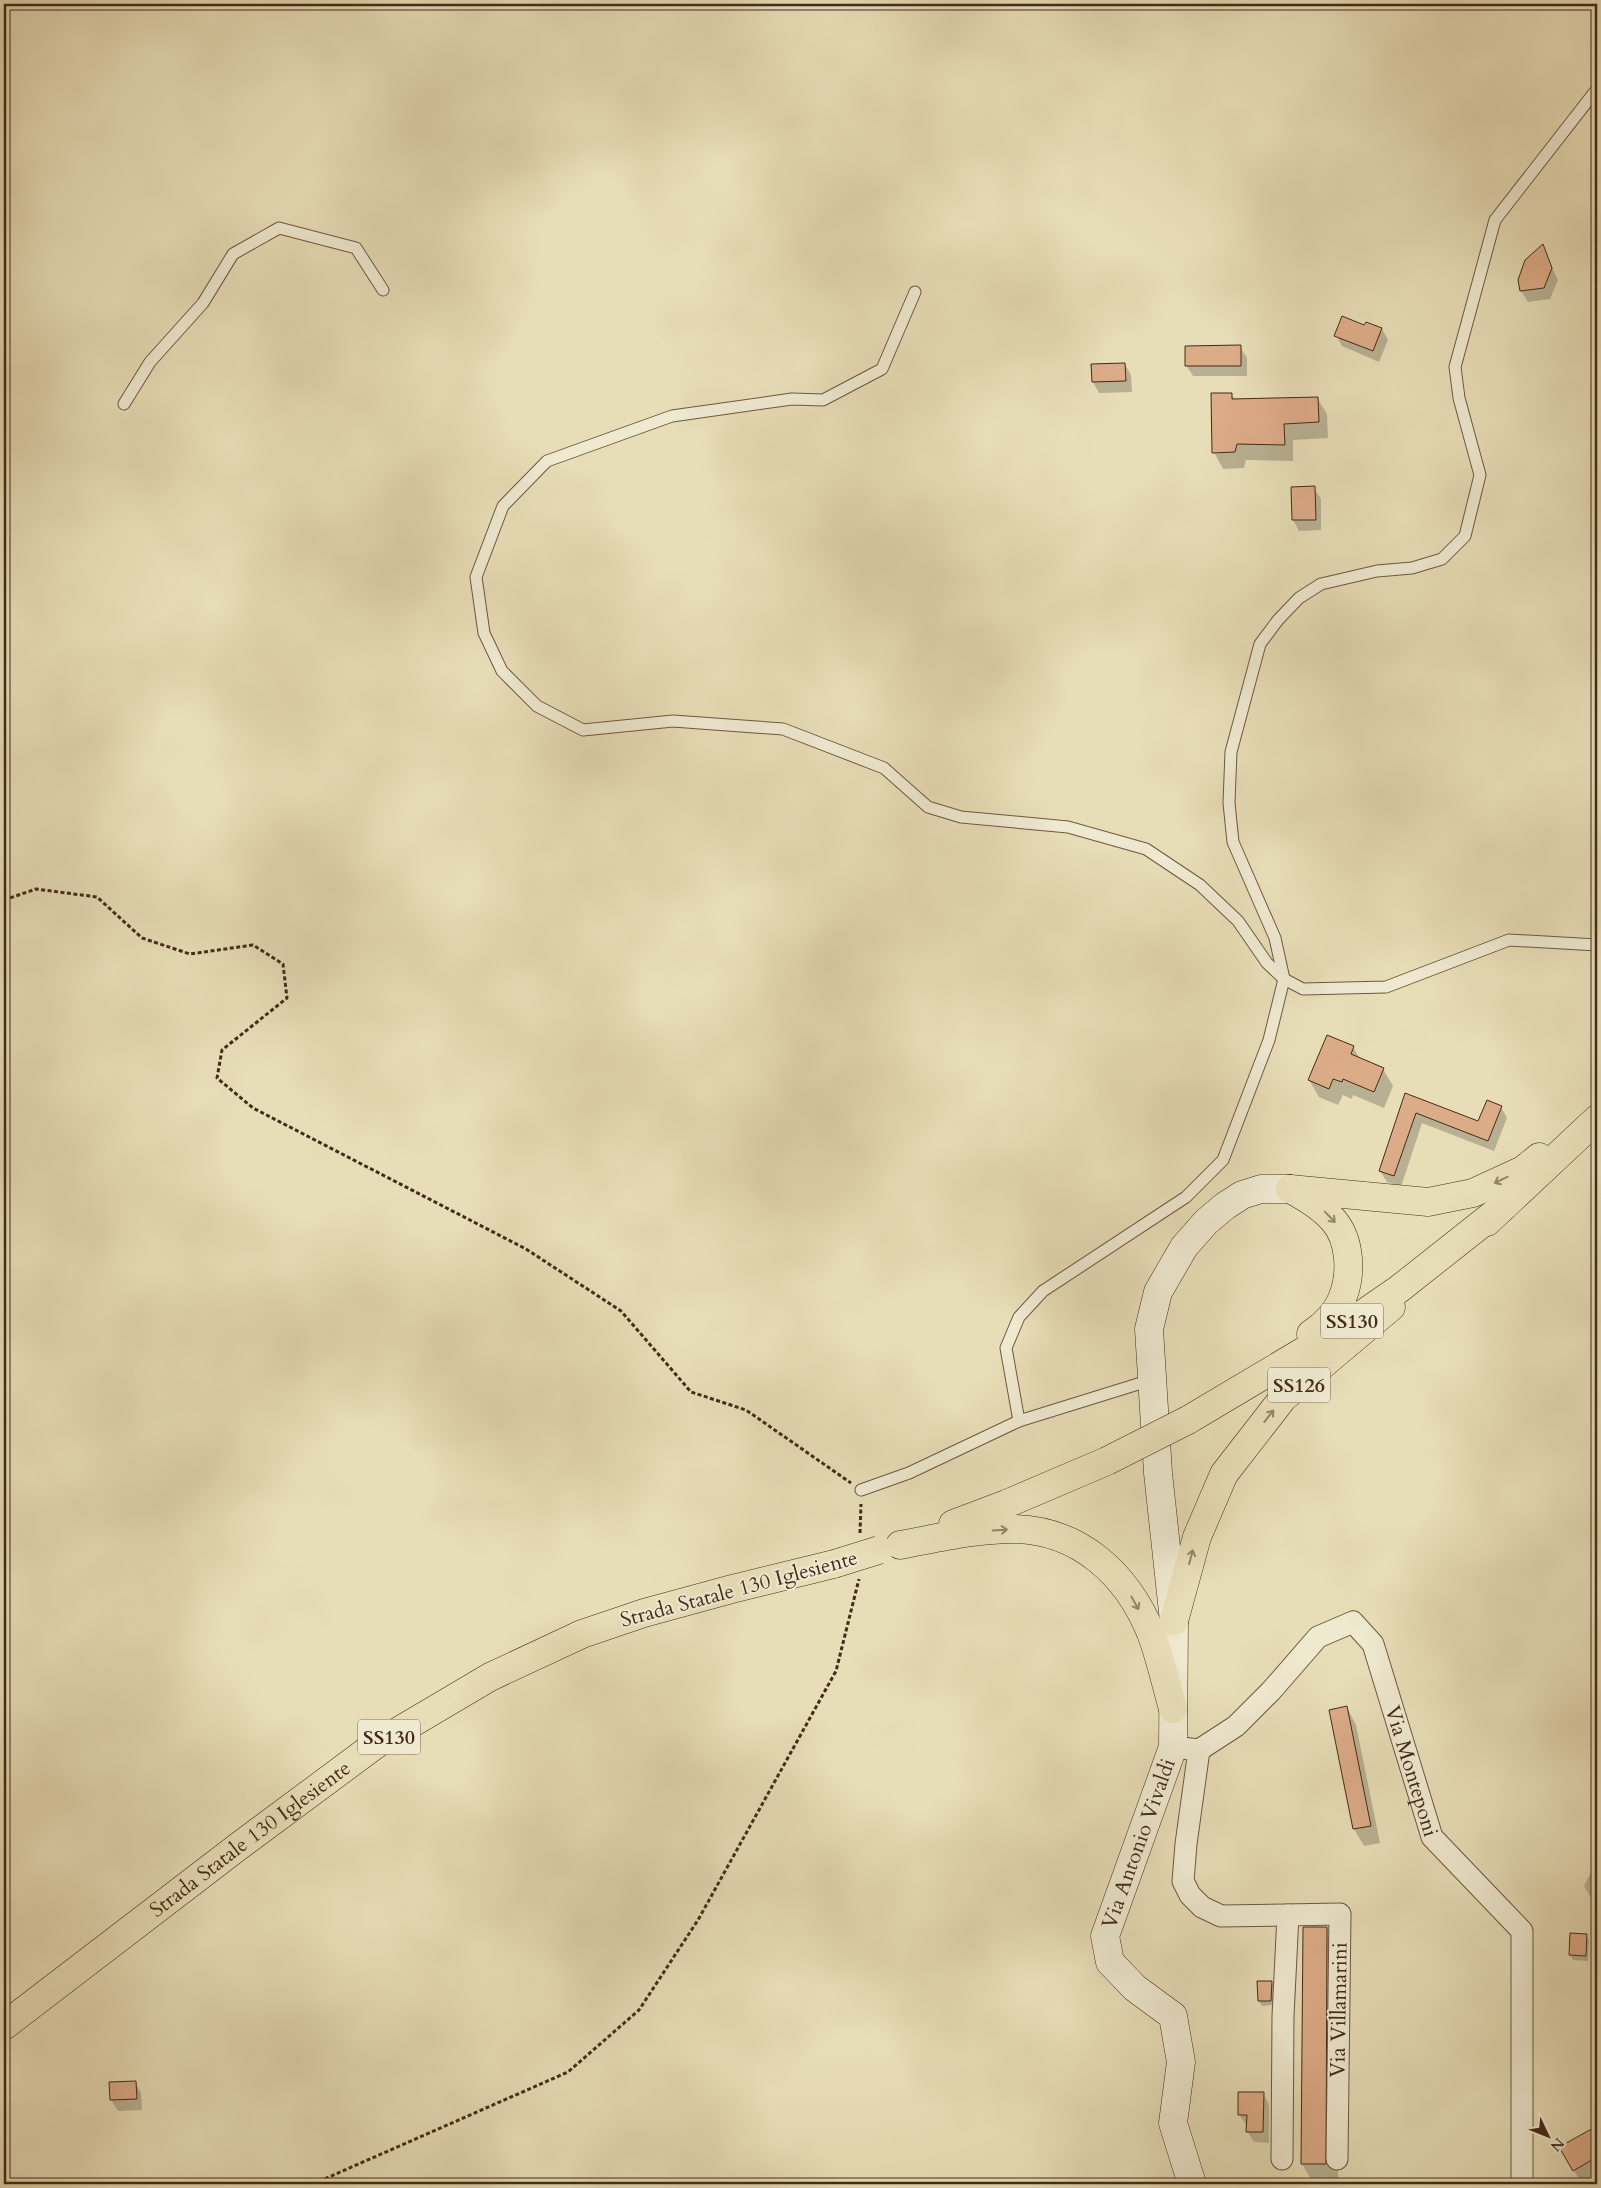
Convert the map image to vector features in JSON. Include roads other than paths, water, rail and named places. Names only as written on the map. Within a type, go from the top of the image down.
[{"type":"main road","name":"SS126","points":[[1174,1621],[1197,1537],[1224,1474],[1283,1398],[1447,1259],[1597,1119]]},
{"type":"main road","name":"SS126","points":[[1173,1710],[1174,1621],[1158,1474],[1150,1328],[1158,1292],[1184,1247],[1206,1222],[1242,1196],[1261,1189],[1290,1189],[1428,1202],[1473,1194],[1523,1170],[1560,1141],[1572,1144]]},
{"type":"main road","points":[[1188,1420],[1315,1332],[1329,1319],[1344,1296],[1348,1274],[1343,1237],[1335,1222],[1318,1205],[1290,1189]]},
{"type":"main road","name":"Strada Statale 130 Iglesiente","points":[[4,2026],[239,1846],[375,1745],[490,1677],[582,1634],[732,1588],[834,1564],[890,1547],[1006,1504],[1107,1461],[1188,1420],[1341,1329],[1399,1289],[1504,1206]]},
{"type":"main road","points":[[890,1547],[976,1531],[1015,1529],[1048,1534],[1081,1546],[1112,1570],[1134,1599],[1150,1633],[1173,1710]]},
{"type":"main road","name":"Via Antonio Vivaldi","points":[[1173,1710],[1186,1748],[1105,1936],[1110,1962],[1135,1988],[1173,2016],[1181,2062],[1174,2123],[1192,2184]]},
{"type":"street","name":"Via Monteponi","points":[[1186,1748],[1236,1726],[1272,1691],[1318,1637],[1352,1622],[1373,1644],[1432,1837],[1522,1930],[1522,2184]]},
{"type":"street","name":"Via Villamarini","points":[[1186,1748],[1186,1844],[1183,1881],[1190,1895],[1202,1907],[1221,1916],[1340,1914],[1337,2159]]},
{"type":"street","points":[[1282,2159],[1283,2026],[1288,1915]]},
{"type":"lane","points":[[1019,1421],[1006,1348],[1020,1317],[1043,1291],[1186,1197],[1223,1160],[1269,1040],[1284,979],[1275,938],[1233,842],[1230,817],[1231,752],[1260,644],[1278,620],[1300,598],[1321,584],[1377,571],[1412,568],[1442,559],[1465,536],[1480,475],[1459,398],[1455,367],[1495,220],[1597,89]]},
{"type":"lane","points":[[124,404],[150,362],[203,303],[233,254],[279,228],[356,248],[383,290]]},
{"type":"lane","points":[[915,292],[882,369],[823,400],[792,399],[672,416],[547,461],[503,506],[476,577],[484,633],[502,671],[537,706],[583,730],[673,721],[782,728],[884,768],[928,807],[961,817],[1068,828],[1146,849],[1206,891],[1238,921],[1267,963],[1284,979],[1303,989],[1386,987],[1509,940],[1597,945]]},
{"type":"lane","points":[[861,1490],[909,1473],[1019,1421],[1152,1380]]}]
